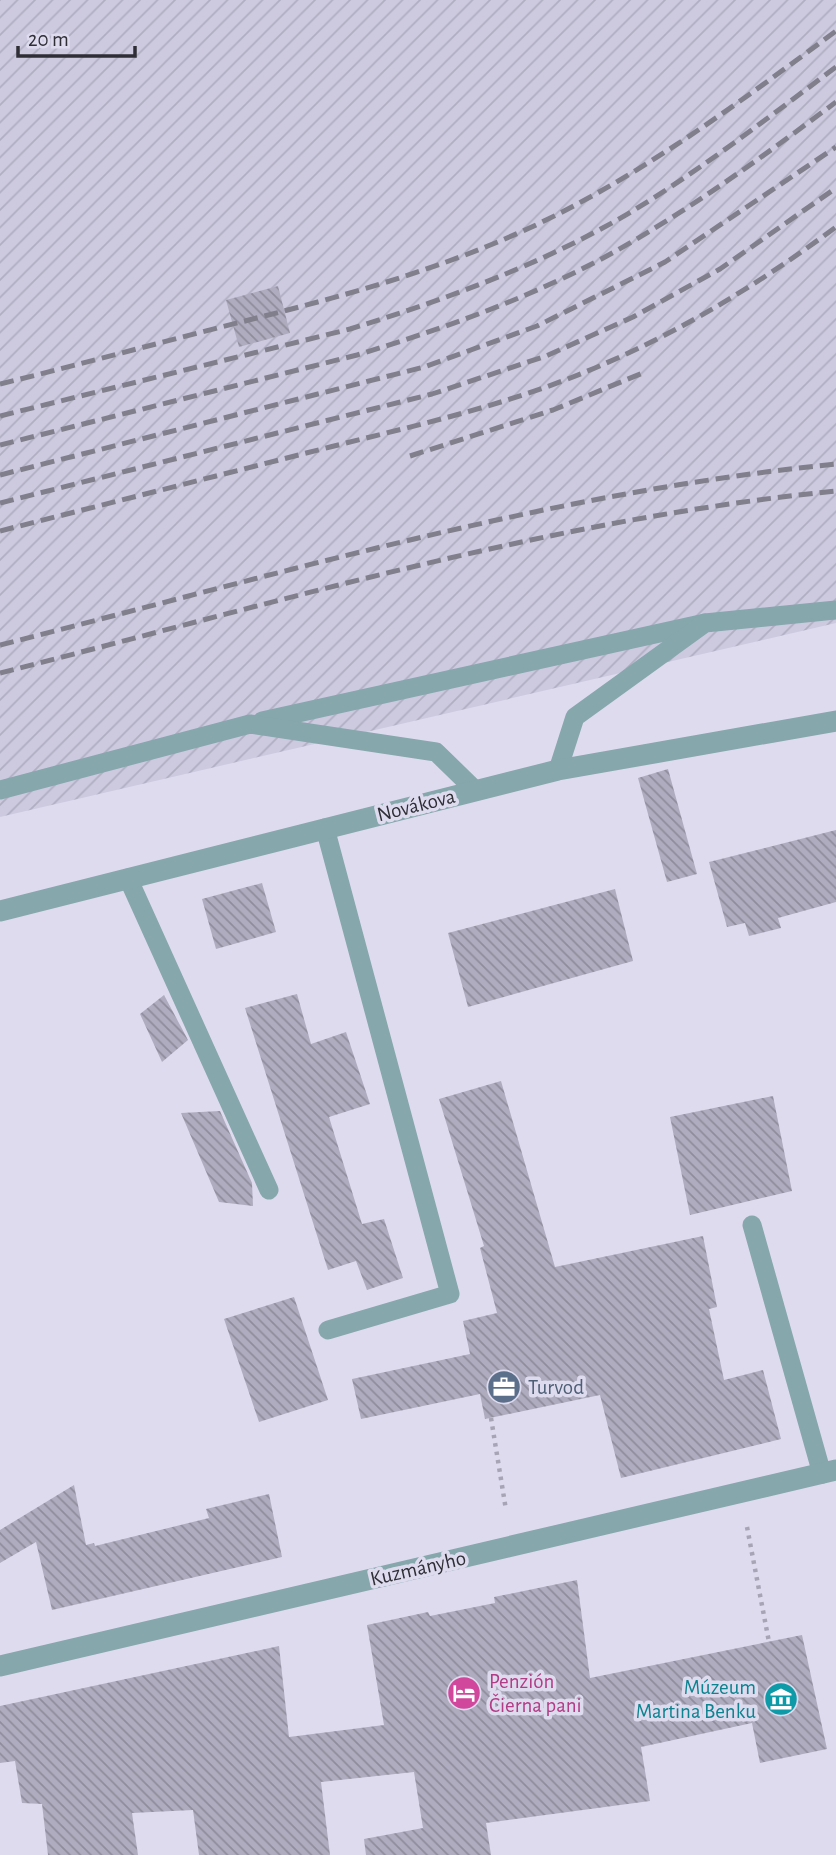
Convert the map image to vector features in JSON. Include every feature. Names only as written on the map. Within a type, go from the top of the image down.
[{"type":"street","name":"Novákova","points":[[0,911],[558,770],[836,721]]},
{"type":"street","name":"Kuzmányho","points":[[0,1666],[829,1472]]},
{"type":"lane","points":[[0,789],[250,723],[705,623],[836,610]]},
{"type":"lane","points":[[558,770],[575,717],[705,623]]},
{"type":"lane","points":[[250,723],[436,752],[475,790]]},
{"type":"lane","points":[[325,828],[450,1294],[328,1330]]},
{"type":"lane","points":[[128,878],[269,1190]]},
{"type":"lane","points":[[752,1225],[829,1472]]},
{"type":"path","points":[[491,1418],[506,1510]]},
{"type":"path","points":[[747,1527],[769,1642]]},
{"type":"shaded area","points":[[0,0],[836,0],[836,623],[0,817]]},
{"type":"building","points":[[278,286],[290,333],[239,347],[226,300]]},
{"type":"building","points":[[668,769],[697,874],[667,882],[638,778]]},
{"type":"building","points":[[836,830],[836,902],[778,918],[781,928],[749,936],[745,923],[727,927],[709,862]]},
{"type":"building","points":[[262,883],[276,932],[216,949],[202,899]]},
{"type":"building","points":[[615,889],[633,961],[468,1007],[448,933]]},
{"type":"building","points":[[297,994],[311,1044],[346,1032],[370,1104],[329,1117],[362,1224],[384,1219],[403,1278],[367,1290],[356,1261],[328,1270],[245,1008]]},
{"type":"building","points":[[164,995],[188,1040],[162,1062],[140,1014]]},
{"type":"building","points":[[501,1081],[555,1267],[703,1236],[717,1307],[709,1309],[724,1380],[763,1370],[781,1439],[621,1478],[600,1395],[485,1419],[480,1394],[361,1419],[352,1379],[470,1354],[463,1321],[497,1313],[480,1248],[484,1246],[439,1099]]},
{"type":"building","points":[[773,1096],[792,1191],[690,1215],[670,1117]]},
{"type":"building","points":[[220,1111],[252,1183],[253,1206],[219,1202],[181,1113]]},
{"type":"building","points":[[294,1297],[328,1400],[259,1422],[224,1319]]},
{"type":"building","points":[[74,1485],[86,1545],[94,1543],[95,1546],[209,1518],[206,1509],[269,1494],[282,1557],[52,1610],[36,1542],[0,1563],[0,1530]]},
{"type":"building","points":[[577,1580],[590,1678],[802,1635],[827,1749],[760,1763],[752,1723],[641,1747],[650,1801],[486,1823],[491,1855],[366,1855],[364,1839],[423,1828],[414,1772],[321,1782],[330,1855],[199,1855],[193,1810],[132,1813],[138,1855],[48,1855],[42,1804],[22,1803],[15,1761],[0,1763],[0,1706],[279,1646],[289,1737],[384,1725],[367,1625],[428,1612],[430,1616],[495,1603],[494,1597]]},
{"type":"railway","points":[[0,384],[342,295],[422,271],[500,241],[578,204],[654,159],[728,110],[836,31]]},
{"type":"railway","points":[[0,416],[350,329],[494,279],[564,248],[631,212],[760,124],[836,67]]},
{"type":"railway","points":[[0,445],[357,355],[421,335],[515,300],[605,257],[665,222],[752,164],[836,102]]},
{"type":"railway","points":[[0,475],[424,367],[537,326],[665,262],[836,147]]},
{"type":"railway","points":[[0,503],[432,394],[546,356],[633,317],[720,269],[836,188]]},
{"type":"railway","points":[[0,531],[434,421],[571,378],[635,350],[695,319],[752,285],[836,227]]},
{"type":"railway","points":[[410,456],[553,410],[645,372]]},
{"type":"railway","points":[[0,645],[311,564],[519,515],[624,494],[836,464]]},
{"type":"railway","points":[[0,673],[311,592],[519,542],[624,521],[836,491]]},
{"type":"place","name":"Turvod","points":[[504,1387]]},
{"type":"place","name":"Penzión Čierna pani","points":[[464,1693]]},
{"type":"place","name":"Múzeum Martina Benku","points":[[781,1699]]}]
